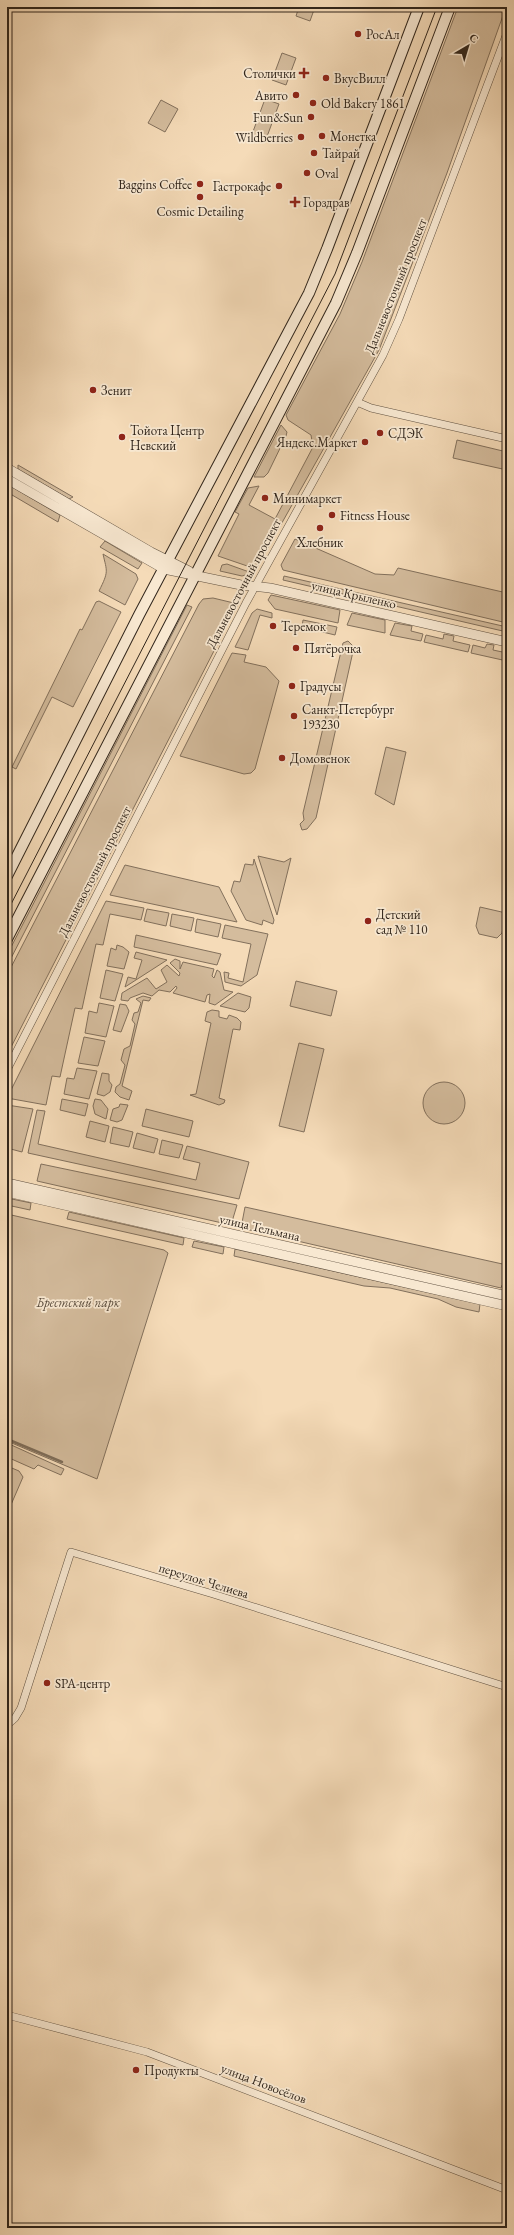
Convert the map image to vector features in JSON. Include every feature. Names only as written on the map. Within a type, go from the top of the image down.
[{"type":"main road","points":[[7,876],[166,565],[309,293],[330,242],[419,7]]},
{"type":"main road","points":[[7,939],[336,303],[357,253],[450,7]]},
{"type":"street","name":"Дальневосточный проспект","points":[[7,1070],[255,586],[383,355],[399,319],[507,33]]},
{"type":"street","points":[[357,402],[371,408],[507,439]]},
{"type":"street","name":"улица Крыленко","points":[[7,468],[166,565]]},
{"type":"street","name":"улица Крыленко","points":[[7,479],[166,565],[196,575],[270,588],[507,642]]},
{"type":"street","name":"улица Тельмана","points":[[7,1183],[507,1296]]},
{"type":"street","name":"улица Тельмана","points":[[7,1192],[507,1306]]},
{"type":"street","name":"переулок Челиева","points":[[7,1725],[15,1718],[21,1708],[71,1552],[213,1594],[507,1687]]},
{"type":"street","name":"улица Новосёлов","points":[[7,2015],[147,2052],[507,2190]]},
{"type":"green space","points":[[299,7],[315,7],[310,21],[296,16]]},
{"type":"green space","points":[[458,7],[506,7],[447,173],[379,350],[256,569],[218,556],[239,514],[235,512],[248,488],[259,486],[249,505],[275,519],[313,447],[311,435],[288,420],[286,415],[340,314],[362,262]]},
{"type":"green space","points":[[282,53],[296,58],[286,85],[272,80]]},
{"type":"green space","points":[[265,99],[279,104],[265,142],[251,137]]},
{"type":"green space","points":[[161,100],[178,109],[165,132],[148,123]]},
{"type":"green space","points":[[281,425],[287,432],[286,436],[268,473],[264,477],[254,477]]},
{"type":"green space","points":[[457,440],[507,452],[507,470],[453,458]]},
{"type":"green space","points":[[18,465],[73,497],[69,499],[18,469]]},
{"type":"green space","points":[[7,484],[60,515],[58,522],[7,492]]},
{"type":"green space","points":[[295,539],[375,574],[394,575],[398,568],[507,593],[507,623],[283,570],[281,565]]},
{"type":"green space","points":[[105,541],[142,563],[138,569],[100,547]]},
{"type":"green space","points":[[103,554],[136,574],[138,579],[125,605],[99,591],[106,575]]},
{"type":"green space","points":[[227,564],[252,573],[242,576],[220,571],[222,565]]},
{"type":"green space","points":[[284,576],[507,627],[507,632],[283,580]]},
{"type":"green space","points":[[271,595],[340,610],[338,623],[275,609],[268,600]]},
{"type":"green space","points":[[213,598],[238,604],[7,1055],[7,975],[199,604],[203,599]]},
{"type":"green space","points":[[99,601],[121,612],[73,707],[52,697],[16,769],[12,767],[80,629],[82,630],[96,602]]},
{"type":"green space","points":[[187,605],[192,607],[7,966],[7,955]]},
{"type":"green space","points":[[257,609],[272,613],[272,618],[260,615],[248,650],[235,647],[252,613]]},
{"type":"green space","points":[[352,613],[385,620],[385,633],[347,625]]},
{"type":"green space","points":[[303,620],[337,627],[335,635],[302,627]]},
{"type":"green space","points":[[395,623],[412,626],[411,631],[423,634],[421,641],[390,635]]},
{"type":"green space","points":[[444,634],[454,636],[453,641],[470,645],[468,652],[424,642],[426,635],[443,639]]},
{"type":"green space","points":[[348,641],[354,647],[316,818],[307,829],[302,830],[300,824],[304,820],[303,813],[343,643]]},
{"type":"green space","points":[[487,644],[494,645],[493,650],[507,653],[507,661],[471,653],[473,645],[485,648]]},
{"type":"green space","points":[[232,653],[246,655],[244,662],[266,667],[279,681],[255,769],[251,773],[244,774],[180,756]]},
{"type":"green space","points":[[386,747],[406,752],[394,805],[375,794]]},
{"type":"green space","points":[[258,856],[284,862],[291,858],[277,915]]},
{"type":"green space","points":[[254,859],[274,920],[273,924],[263,920],[262,925],[246,920],[231,891],[234,881],[240,882],[245,864],[253,865]]},
{"type":"green space","points":[[125,865],[219,887],[237,922],[110,895]]},
{"type":"green space","points":[[106,901],[144,908],[141,920],[110,914],[103,945],[96,944],[82,1009],[75,1008],[60,1077],[52,1076],[46,1105],[7,1098]]},
{"type":"green space","points":[[480,907],[506,913],[502,933],[497,938],[479,934],[476,926]]},
{"type":"green space","points":[[147,909],[169,913],[166,926],[144,921]]},
{"type":"green space","points":[[172,914],[194,918],[191,931],[170,926]]},
{"type":"green space","points":[[197,919],[221,924],[218,937],[195,932]]},
{"type":"green space","points":[[225,925],[268,934],[257,975],[241,986],[225,982],[224,972],[229,973],[228,978],[243,982],[251,944],[222,938]]},
{"type":"green space","points":[[136,935],[221,954],[217,965],[134,947]]},
{"type":"green space","points":[[117,945],[123,947],[129,952],[124,969],[107,966],[111,948],[116,950]]},
{"type":"green space","points":[[136,952],[167,960],[125,987],[128,977],[136,979],[142,960],[134,958]]},
{"type":"green space","points":[[175,959],[180,961],[180,969],[183,962],[214,969],[212,976],[214,978],[217,970],[220,972],[224,990],[233,992],[215,1005],[209,1003],[210,994],[207,995],[205,1002],[173,993],[177,988],[176,986],[170,992],[159,990],[152,996],[143,993],[130,998],[128,1001],[121,1000],[122,993],[147,978],[156,989],[167,982],[161,970],[167,965],[179,976],[180,973],[170,963]]},
{"type":"green space","points":[[106,970],[123,974],[115,1001],[100,998]]},
{"type":"green space","points":[[296,981],[337,991],[331,1016],[290,1006]]},
{"type":"green space","points":[[238,993],[251,997],[249,1008],[245,1012],[220,1006]]},
{"type":"green space","points":[[143,996],[151,998],[149,1001],[143,1000],[122,1086],[132,1091],[129,1100],[120,1097],[115,1092],[116,1087],[120,1084],[125,1065],[121,1060],[124,1049],[130,1046],[135,1024],[132,1020],[134,1013],[138,1012],[141,1003],[136,999]]},
{"type":"green space","points":[[99,1003],[114,1006],[106,1037],[85,1033],[89,1011],[97,1013]]},
{"type":"green space","points":[[120,1004],[126,1005],[129,1011],[121,1032],[113,1030]]},
{"type":"green space","points":[[212,1010],[219,1011],[219,1017],[227,1019],[229,1015],[237,1018],[241,1022],[240,1030],[233,1029],[219,1098],[225,1100],[224,1103],[219,1105],[190,1095],[196,1094],[211,1023],[205,1021],[207,1012]]},
{"type":"green space","points":[[84,1037],[105,1041],[98,1066],[78,1063]]},
{"type":"green space","points":[[299,1043],[324,1049],[304,1132],[279,1126]]},
{"type":"green space","points":[[77,1068],[97,1071],[89,1099],[64,1094],[67,1078],[74,1079]]},
{"type":"green space","points":[[102,1073],[109,1074],[109,1081],[112,1085],[110,1092],[104,1096],[97,1094]]},
{"type":"green space","points":[[440,1082],[448,1082],[456,1085],[462,1091],[465,1103],[462,1115],[456,1121],[448,1124],[440,1124],[432,1121],[426,1115],[423,1107],[423,1099],[426,1091],[432,1085]]},
{"type":"green space","points":[[62,1099],[88,1104],[85,1116],[60,1110]]},
{"type":"green space","points":[[95,1099],[101,1100],[108,1109],[106,1119],[95,1114],[93,1106]]},
{"type":"green space","points":[[120,1104],[128,1105],[122,1120],[117,1122],[110,1120],[113,1109],[119,1107]]},
{"type":"green space","points":[[7,1105],[33,1109],[22,1152],[7,1148]]},
{"type":"green space","points":[[146,1109],[193,1121],[189,1137],[142,1126]]},
{"type":"green space","points":[[37,1110],[45,1111],[38,1144],[196,1180],[200,1163],[183,1159],[187,1146],[249,1162],[239,1199],[28,1153]]},
{"type":"green space","points":[[90,1121],[109,1126],[105,1142],[86,1137]]},
{"type":"green space","points":[[113,1127],[133,1132],[129,1147],[110,1143]]},
{"type":"green space","points":[[137,1133],[158,1139],[154,1153],[133,1148]]},
{"type":"green space","points":[[162,1140],[183,1145],[179,1158],[159,1154]]},
{"type":"green space","points":[[41,1164],[237,1205],[231,1225],[37,1181]]},
{"type":"green space","points":[[7,1198],[31,1203],[30,1210],[7,1205]]},
{"type":"green space","points":[[245,1207],[507,1265],[507,1286],[502,1285],[501,1288],[241,1228]]},
{"type":"green space","points":[[69,1212],[184,1238],[183,1245],[67,1219]]},
{"type":"green space","name":"Брестский парк","points":[[7,1214],[164,1250],[168,1253],[97,1479],[7,1441]]},
{"type":"green space","points":[[194,1241],[224,1247],[223,1254],[192,1247]]},
{"type":"green space","points":[[235,1249],[480,1304],[479,1312],[456,1307],[438,1299],[390,1288],[364,1286],[234,1256]]},
{"type":"green space","points":[[7,1443],[64,1469],[61,1475],[38,1465],[34,1469],[7,1457]]},
{"type":"green space","points":[[7,1466],[19,1471],[23,1477],[7,1514]]},
{"type":"waterway","points":[[7,1439],[62,1462]]},
{"type":"tram line","points":[[7,912],[335,274],[437,7]]},
{"type":"place","name":"РосАл","points":[[358,34]]},
{"type":"place","name":"Столички","points":[[304,73]]},
{"type":"place","name":"ВкусВилл","points":[[326,78]]},
{"type":"place","name":"Авито","points":[[296,95]]},
{"type":"place","name":"Old Bakery 1861","points":[[313,103]]},
{"type":"place","name":"Fun&Sun","points":[[311,117]]},
{"type":"place","name":"Монетка","points":[[322,136]]},
{"type":"place","name":"Wildberries","points":[[301,137]]},
{"type":"place","name":"Тайрай","points":[[314,153]]},
{"type":"place","name":"Oval","points":[[307,173]]},
{"type":"place","name":"Baggins Coffee","points":[[200,184]]},
{"type":"place","name":"Гастрокафе","points":[[279,186]]},
{"type":"place","name":"Cosmic Detailing","points":[[200,197]]},
{"type":"place","name":"Горздрав","points":[[295,202]]},
{"type":"place","name":"Зенит","points":[[93,390]]},
{"type":"place","name":"СДЭК","points":[[380,433]]},
{"type":"place","name":"Тойота Центр Невский","points":[[122,437]]},
{"type":"place","name":"Яндекс.Маркет","points":[[365,442]]},
{"type":"place","name":"Минимаркет","points":[[265,498]]},
{"type":"place","name":"Fitness House","points":[[332,515]]},
{"type":"place","name":"Хлебник","points":[[320,528]]},
{"type":"place","name":"Теремок","points":[[273,626]]},
{"type":"place","name":"Пятёрочка","points":[[296,648]]},
{"type":"place","name":"Градусы","points":[[292,686]]},
{"type":"place","name":"Санкт-Петербург 193230","points":[[294,716]]},
{"type":"place","name":"Домовенок","points":[[282,758]]},
{"type":"place","name":"Детский сад № 110","points":[[368,921]]},
{"type":"place","name":"SPA-центр","points":[[47,1683]]},
{"type":"place","name":"Продукты","points":[[136,2070]]}]
